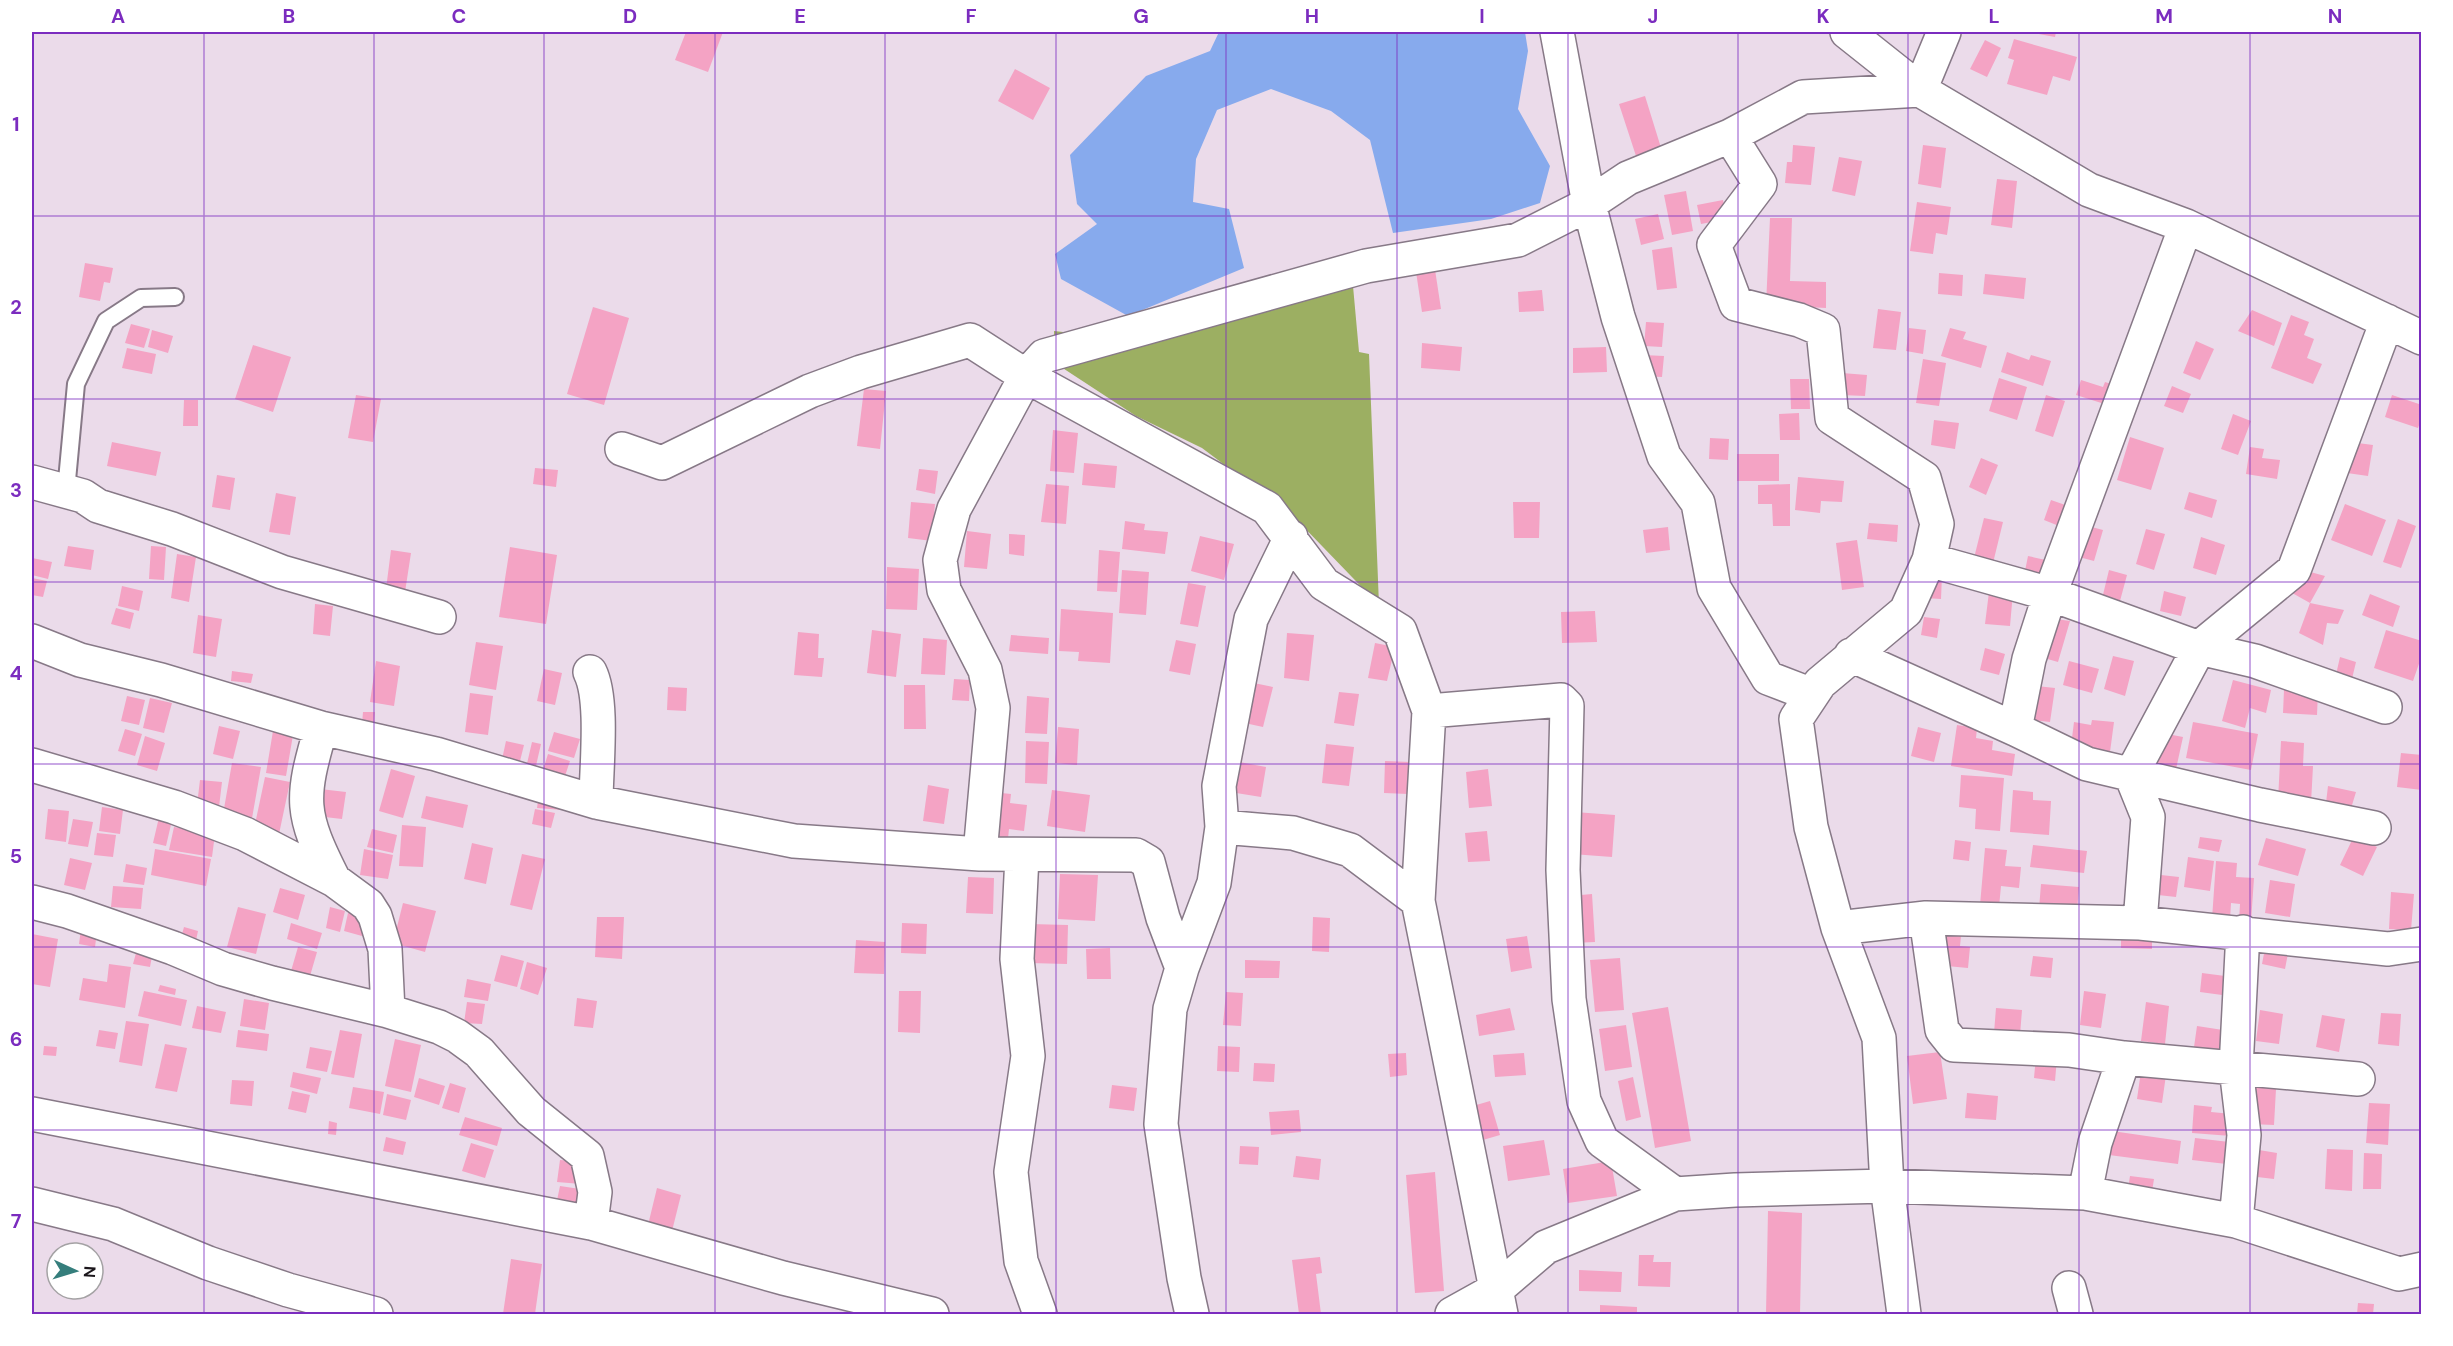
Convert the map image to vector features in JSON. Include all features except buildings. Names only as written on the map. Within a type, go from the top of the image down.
[{"type":"street","points":[[1557,32],[1589,204],[1618,317],[1664,456],[1698,503],[1714,588],[1768,678],[1812,695]]},
{"type":"street","points":[[1847,32],[1920,90],[2090,190],[2186,226],[2421,338]]},
{"type":"street","points":[[1920,90],[1944,32]]},
{"type":"street","points":[[980,854],[993,708],[985,670],[944,590],[940,560],[954,509],[1026,376],[1044,356],[1366,266],[1518,240],[1589,204],[1628,178],[1730,136],[1803,97],[1920,90]]},
{"type":"street","points":[[1730,136],[1760,184],[1714,245],[1736,304],[1799,320],[1823,330],[1833,418],[1924,478],[1937,524],[1929,560],[1906,611],[1820,683],[1796,719],[1811,826],[1838,927],[1879,1038],[1887,1186],[1904,1314]]},
{"type":"street","points":[[2015,729],[2029,659],[2050,594],[2186,226]]},
{"type":"street","points":[[2131,775],[2199,648],[2294,570],[2387,321]]},
{"type":"street","points":[[622,449],[662,463],[810,391],[861,372],[970,340],[1026,376],[1267,508],[1291,537],[1324,584],[1400,631],[1429,711],[1418,901],[1499,1302]]},
{"type":"street","points":[[32,482],[83,496],[98,506],[172,530],[282,572],[439,617]]},
{"type":"street","points":[[1192,1314],[1184,1278],[1161,1124],[1170,1009],[1182,968],[1214,883],[1222,827],[1219,786],[1251,619],[1291,537]]},
{"type":"street","points":[[1929,560],[2050,594],[2199,648],[2255,661],[2385,707]]},
{"type":"street","points":[[32,641],[80,660],[161,680],[321,728],[436,754],[596,802],[794,841],[1022,856],[1136,855],[1148,862],[1163,918],[1182,968]]},
{"type":"street","points":[[1851,655],[2087,764],[2374,828]]},
{"type":"street","points":[[590,672],[595,684],[597,719],[596,802]]},
{"type":"street","points":[[1429,711],[1561,700],[1567,706],[1563,870],[1569,999],[1584,1101],[1602,1141],[1675,1194]]},
{"type":"street","points":[[321,728],[309,769],[306,810],[316,846],[334,880]]},
{"type":"street","points":[[32,765],[174,807],[245,834],[334,880],[368,905],[375,916],[386,949],[388,1011]]},
{"type":"street","points":[[2131,775],[2148,817],[2140,923]]},
{"type":"street","points":[[1222,827],[1293,833],[1350,850],[1418,901]]},
{"type":"street","points":[[1022,856],[1017,959],[1028,1056],[1011,1172],[1021,1261],[1040,1314]]},
{"type":"street","points":[[32,902],[67,911],[152,940],[223,969],[388,1011],[439,1027],[479,1052],[531,1111],[587,1156],[595,1192],[591,1223]]},
{"type":"street","points":[[1838,927],[1926,918],[2140,923],[2388,949],[2421,944]]},
{"type":"street","points":[[1926,918],[1942,1030],[1954,1045],[2069,1050],[2124,1058],[2358,1079]]},
{"type":"street","points":[[2236,1221],[2244,1135],[2236,1068],[2243,932]]},
{"type":"street","points":[[2085,1193],[2095,1143],[2124,1058]]},
{"type":"street","points":[[32,1114],[591,1223],[783,1278],[932,1314]]},
{"type":"street","points":[[1452,1314],[1499,1302],[1545,1247],[1675,1194],[1887,1186],[2085,1193],[2236,1221],[2399,1274],[2421,1269]]},
{"type":"street","points":[[32,1204],[113,1224],[208,1263],[288,1290],[376,1314]]},
{"type":"lane","points":[[66,491],[76,384],[106,321],[141,298],[175,297]]},
{"type":"green space","points":[[1352,275],[1359,352],[1369,354],[1379,605],[1294,517],[1202,448],[1136,416],[1055,363],[1054,331],[1125,339]]},
{"type":"water","points":[[1219,32],[1525,32],[1528,51],[1518,109],[1550,166],[1540,203],[1491,219],[1393,233],[1370,140],[1331,111],[1271,89],[1217,110],[1196,159],[1193,202],[1229,209],[1244,268],[1128,316],[1061,279],[1055,254],[1097,224],[1077,204],[1070,155],[1146,76],[1210,51]]}]
